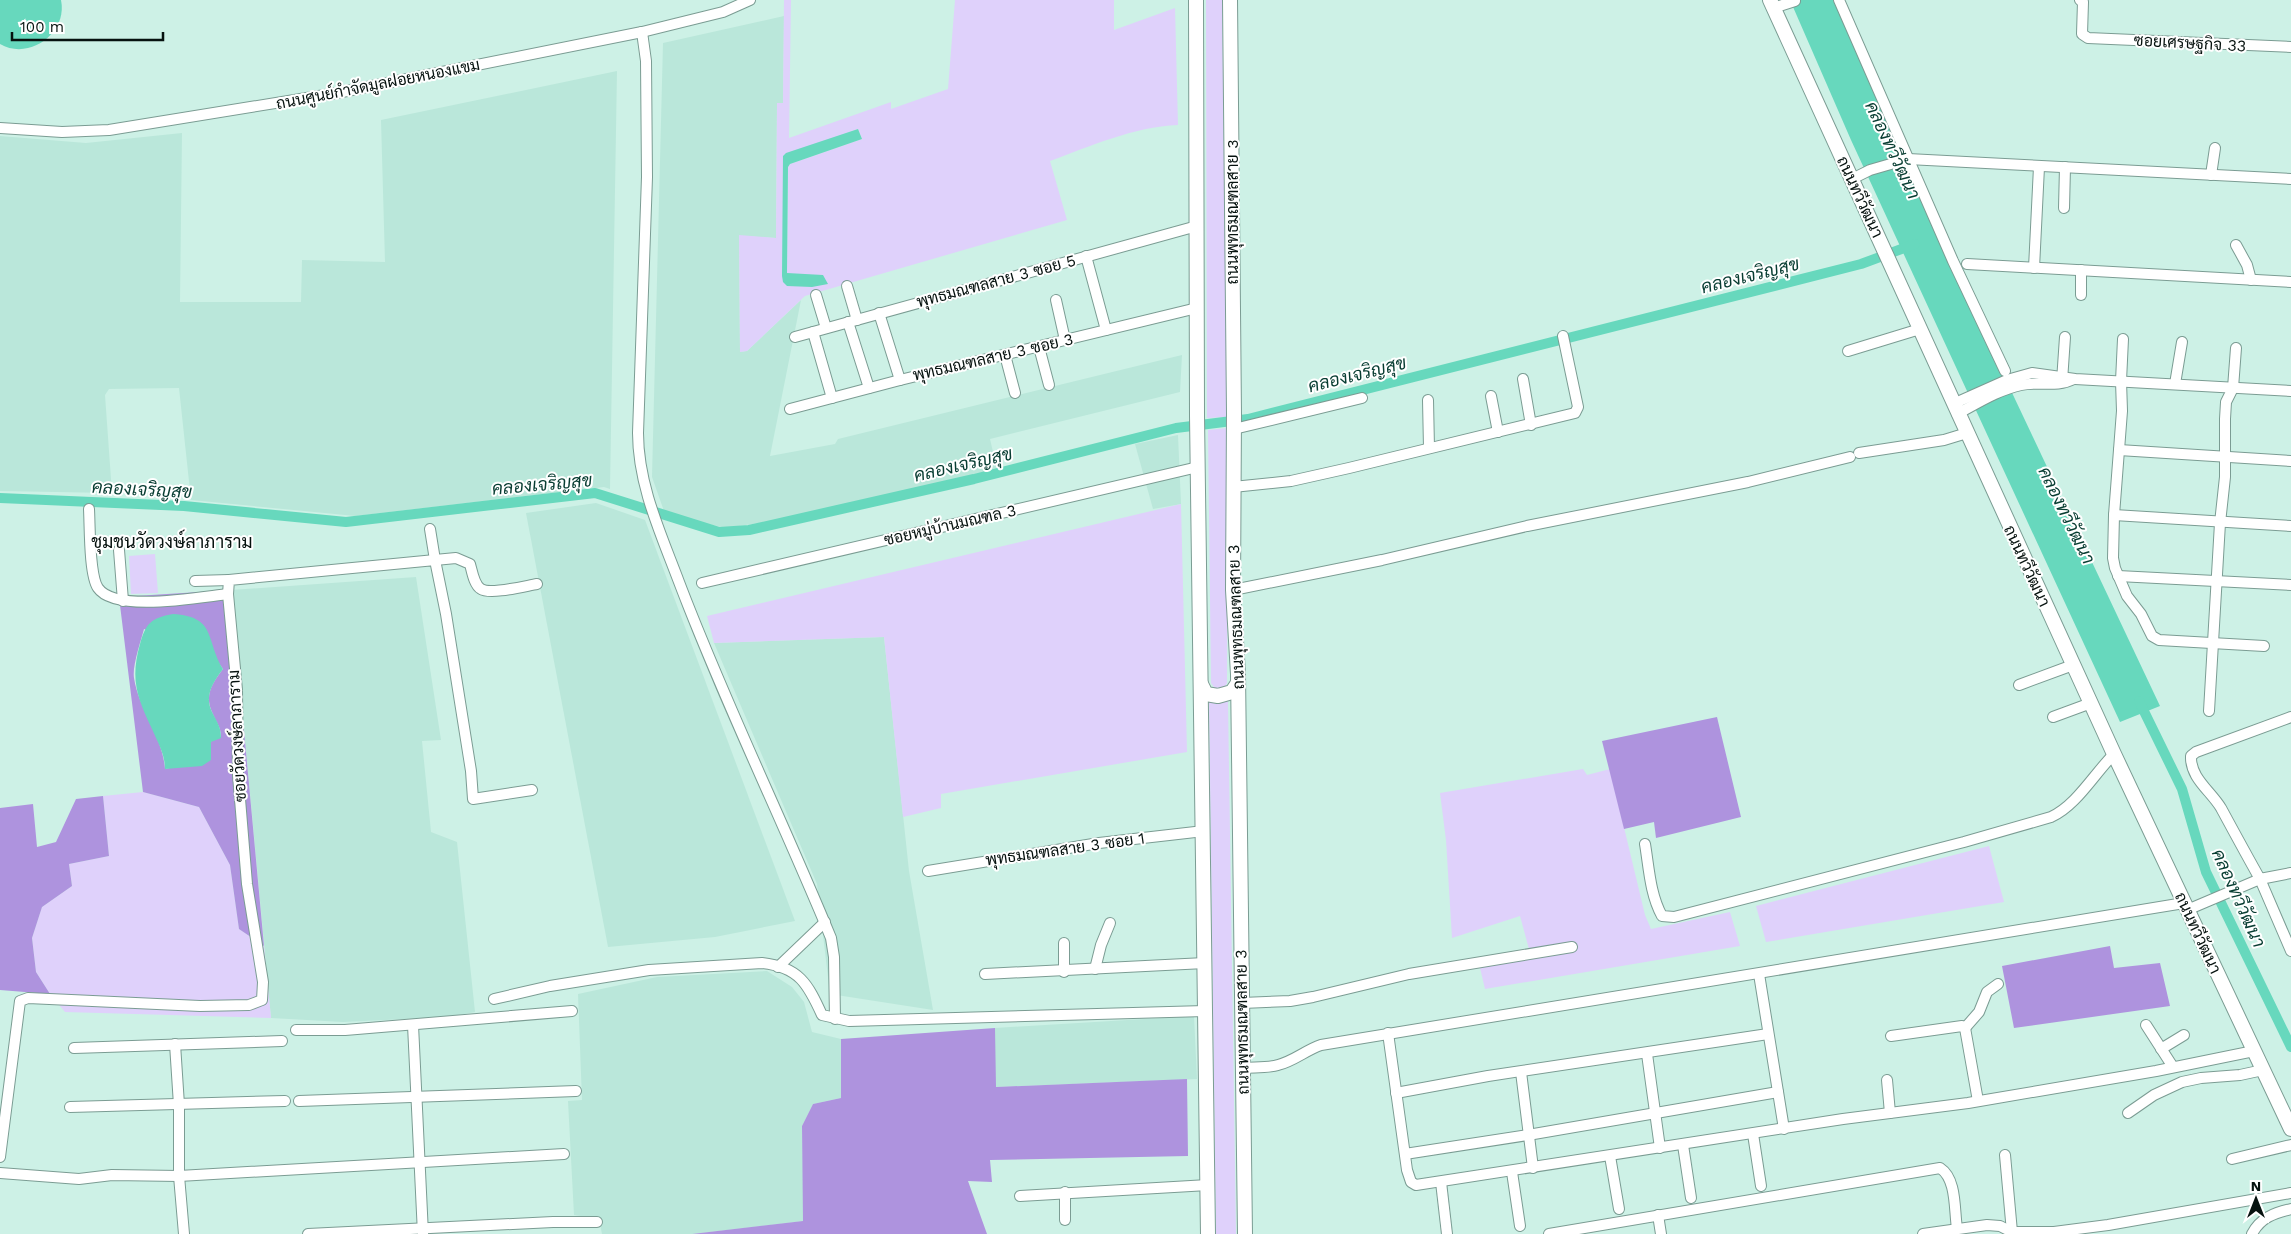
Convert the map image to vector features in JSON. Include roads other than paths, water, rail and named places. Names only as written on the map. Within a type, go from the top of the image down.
[{"type":"main road","points":[[1196,0],[1197,416],[1208,1234]]},
{"type":"main road","name":"ถนนพุทธมณฑลสาย 3","points":[[1230,0],[1234,423],[1233,590],[1238,683],[1245,1234]]},
{"type":"main road","name":"ถนนทวีวัฒนา","points":[[1772,4],[1955,409],[2114,754],[2291,1129]]},
{"type":"main road","points":[[1201,684],[1206,694],[1218,696],[1232,692],[1238,683]]},
{"type":"street","name":"ถนนศูนย์กำจัดมูลฝอยหนองแขม","points":[[0,128],[62,132],[109,130],[337,94],[642,32],[723,12],[750,0]]},
{"type":"street","points":[[1839,0],[1907,159],[2007,380]]},
{"type":"street","name":"ซอยเศรษฐกิจ 33","points":[[2080,0],[2083,2],[2084,8],[2082,34],[2088,38],[2291,48]]},
{"type":"street","points":[[1772,4],[1795,1]]},
{"type":"street","points":[[642,32],[646,61],[646,177],[638,447],[640,467],[655,519],[692,616],[831,938],[834,957],[835,1018]]},
{"type":"street","points":[[2211,175],[2215,148]]},
{"type":"street","points":[[1852,179],[1870,170],[1907,159],[2291,180]]},
{"type":"street","points":[[2034,268],[2038,167]]},
{"type":"street","points":[[2064,208],[2065,167]]},
{"type":"street","name":"พุทธมณฑลสาย 3 ซอย 5","points":[[795,337],[1196,226]]},
{"type":"street","points":[[2236,245],[2247,265],[2251,280]]},
{"type":"street","points":[[1086,256],[1106,330]]},
{"type":"street","points":[[1967,264],[2291,282]]},
{"type":"street","points":[[2081,270],[2081,295]]},
{"type":"street","points":[[847,286],[868,388]]},
{"type":"street","points":[[816,295],[826,328]]},
{"type":"street","points":[[1056,300],[1065,340]]},
{"type":"street","name":"พุทธมณฑลสาย 3 ซอย 3","points":[[790,409],[900,380],[1197,308]]},
{"type":"street","points":[[879,313],[900,380]]},
{"type":"street","points":[[1848,351],[1920,330]]},
{"type":"street","points":[[813,332],[832,398]]},
{"type":"street","points":[[2062,380],[2065,337]]},
{"type":"street","points":[[2123,339],[2122,410],[2114,515],[2113,558],[2118,576],[2127,596],[2141,614],[2152,636],[2159,640],[2264,646]]},
{"type":"street","points":[[1233,487],[1291,480],[1350,468],[1531,425],[1578,411],[1564,341]]},
{"type":"street","points":[[2175,384],[2182,342]]},
{"type":"street","points":[[1039,347],[1049,385]]},
{"type":"street","points":[[2209,711],[2225,457],[2226,402],[2233,388],[2236,348]]},
{"type":"street","points":[[1006,355],[1015,393]]},
{"type":"street","points":[[1955,409],[2007,380],[2032,374],[2062,380],[2075,378],[2291,391],[2291,387]]},
{"type":"street","points":[[1523,379],[1531,425]]},
{"type":"street","points":[[1491,396],[1498,432]]},
{"type":"street","points":[[1234,423],[1362,398]]},
{"type":"street","points":[[1428,400],[1429,448]]},
{"type":"street","points":[[1233,590],[1382,560],[1527,526],[1748,482],[1854,455],[1944,440],[1967,433]]},
{"type":"street","points":[[2119,450],[2291,461]]},
{"type":"street","name":"ซอยหมู่บ้านมณฑล 3","points":[[702,583],[1198,467]]},
{"type":"street","points":[[89,509],[93,576],[98,588],[107,597],[123,601],[184,599],[228,594]]},
{"type":"street","points":[[2114,515],[2291,526]]},
{"type":"street","points":[[430,529],[469,757],[473,799],[532,790]]},
{"type":"street","points":[[119,550],[123,601]]},
{"type":"street","points":[[195,581],[229,580],[456,558],[470,564],[477,585],[481,590],[491,591],[537,584]]},
{"type":"street","points":[[2118,576],[2291,585]]},
{"type":"street","name":"ซอยวัดวงษ์ลาภาราม","points":[[0,1157],[20,1001],[28,998],[200,1006],[249,1006],[262,1000],[262,982],[247,884],[238,775],[237,690],[228,594],[229,580]]},
{"type":"street","points":[[2019,685],[2073,665]]},
{"type":"street","points":[[2053,717],[2091,704]]},
{"type":"street","points":[[2290,947],[2260,879],[2220,807],[2201,785],[2191,756],[2291,717]]},
{"type":"street","points":[[1645,844],[1652,890],[1658,909],[1662,916],[1674,917],[1964,842],[2050,817],[2062,812],[2072,803],[2098,770],[2114,754]]},
{"type":"street","name":"พุทธมณฑลสาย 3 ซอย 1","points":[[928,871],[1099,843],[1204,831]]},
{"type":"street","points":[[1243,1068],[1278,1065],[1295,1058],[1306,1050],[1321,1045],[1388,1033],[2205,904],[2260,879],[2291,872]]},
{"type":"street","points":[[778,967],[824,922]]},
{"type":"street","points":[[1095,969],[1101,945],[1110,923]]},
{"type":"street","points":[[1064,943],[1064,972]]},
{"type":"street","points":[[1242,1003],[1290,1001],[1409,974],[1572,948]]},
{"type":"street","points":[[494,999],[550,986],[649,970],[762,963],[778,967],[802,978],[810,987],[822,1015],[849,1020],[1205,1011]]},
{"type":"street","points":[[985,974],[1064,972],[1205,963]]},
{"type":"street","points":[[1759,974],[1784,1129]]},
{"type":"street","points":[[1965,1028],[1979,1012],[1987,992],[1998,984]]},
{"type":"street","points":[[296,1030],[345,1030],[572,1011]]},
{"type":"street","points":[[413,1024],[423,1232]]},
{"type":"street","points":[[2146,1025],[2173,1067]]},
{"type":"street","points":[[1891,1036],[1962,1026],[1965,1028]]},
{"type":"street","points":[[1965,1028],[1978,1101]]},
{"type":"street","points":[[1388,1033],[1405,1154],[1411,1182],[1416,1186],[1978,1101],[2254,1051]]},
{"type":"street","points":[[1396,1093],[1768,1034]]},
{"type":"street","points":[[2161,1050],[2184,1035]]},
{"type":"street","points":[[74,1048],[282,1041]]},
{"type":"street","points":[[175,1044],[179,1105],[179,1176],[184,1234]]},
{"type":"street","points":[[1647,1054],[1660,1148]]},
{"type":"street","points":[[2128,1113],[2154,1094],[2182,1082],[2201,1078],[2240,1076],[2263,1070]]},
{"type":"street","points":[[1521,1072],[1533,1168]]},
{"type":"street","points":[[1887,1080],[1890,1113]]},
{"type":"street","points":[[299,1101],[576,1091]]},
{"type":"street","points":[[1405,1154],[1655,1114],[1778,1092]]},
{"type":"street","points":[[70,1107],[285,1101]]},
{"type":"street","points":[[1753,1134],[1762,1186]]},
{"type":"street","points":[[1683,1145],[1691,1198]]},
{"type":"street","points":[[2232,1159],[2291,1145]]},
{"type":"street","points":[[0,1173],[79,1180],[112,1176],[179,1176],[564,1154]]},
{"type":"street","points":[[2005,1155],[2012,1232]]},
{"type":"street","points":[[1610,1156],[1619,1209]]},
{"type":"street","points":[[1549,1234],[1940,1168],[1946,1172],[1950,1180],[1957,1228]]},
{"type":"street","points":[[1512,1172],[1520,1226]]},
{"type":"street","points":[[1441,1182],[1447,1234]]},
{"type":"street","points":[[1020,1196],[1065,1192],[1208,1186]]},
{"type":"street","points":[[1065,1192],[1065,1220]]},
{"type":"street","points":[[1928,1234],[1957,1228],[2000,1226],[2012,1232],[2054,1232],[2291,1193]]},
{"type":"street","points":[[2252,1234],[2257,1224],[2262,1220],[2291,1209]]},
{"type":"street","points":[[1658,1215],[1661,1234]]},
{"type":"street","points":[[308,1234],[423,1232],[553,1222],[597,1222]]},
{"type":"water","points":[[0,0],[61,0],[62,12],[52,33],[44,41],[23,49],[11,48],[0,44]]},
{"type":"water","points":[[1790,0],[1833,0],[1988,342],[2160,706],[2120,722],[1851,140]]},
{"type":"water","points":[[858,129],[862,139],[790,164],[788,167],[787,273],[823,275],[828,284],[812,287],[787,286],[783,282],[782,276],[783,156],[786,153]]},
{"type":"water","points":[[173,614],[187,616],[203,625],[208,631],[217,658],[223,669],[213,684],[209,695],[210,706],[221,738],[211,742],[211,760],[202,766],[165,769],[164,758],[139,698],[135,678],[140,644],[147,626],[159,617]]},
{"type":"waterway","name":"คลองเจริญสุข","points":[[0,498],[184,506],[346,522],[595,493],[719,532],[749,530],[974,479],[1176,428],[1248,419],[1861,264],[1915,244]]},
{"type":"waterway","name":"คลองทวีวัฒนา","points":[[2139,701],[2182,789],[2206,872],[2291,1047]]},
{"type":"district","name":"ชุมชนวัดวงษ์ลาภาราม","points":[[172,541]]}]
